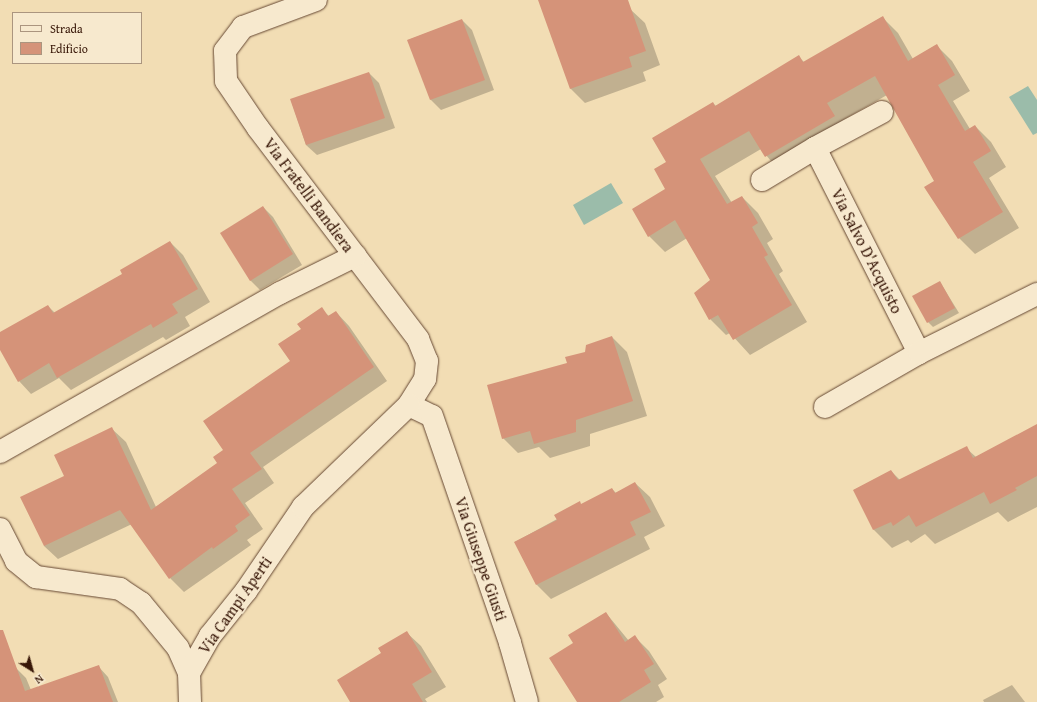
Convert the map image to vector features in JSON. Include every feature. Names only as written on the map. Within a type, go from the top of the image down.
[{"type":"street","name":"Via Fratelli Bandiera","points":[[316,0],[242,27],[225,51],[226,81],[355,256],[418,338],[427,361],[425,379],[409,405]]},
{"type":"street","points":[[762,180],[815,148],[882,112]]},
{"type":"street","name":"Via Salvo D'Acquisto","points":[[815,148],[919,353]]},
{"type":"street","points":[[0,452],[280,292],[355,256]]},
{"type":"street","points":[[825,407],[919,353],[1037,294]]},
{"type":"street","name":"Via Giuseppe Giusti","points":[[409,405],[432,416],[510,643],[527,702]]},
{"type":"street","name":"Via Campi Aperti","points":[[189,673],[210,636],[246,591],[303,507],[409,405]]},
{"type":"street","name":"Via Campi Aperti","points":[[0,529],[16,561],[36,577],[120,588],[141,602],[178,648],[189,673]]},
{"type":"street","points":[[189,673],[190,702]]},
{"type":"shaded area","points":[[1028,86],[1037,100],[1037,133],[1033,135],[1009,97]]},
{"type":"shaded area","points":[[611,183],[623,203],[584,225],[573,205]]},
{"type":"building","points":[[538,0],[628,0],[646,51],[629,57],[632,67],[570,89]]},
{"type":"building","points":[[883,16],[908,61],[937,44],[955,75],[938,85],[965,131],[975,125],[991,151],[973,162],[1003,212],[958,239],[924,187],[934,181],[875,76],[827,103],[835,116],[765,157],[749,131],[700,159],[727,204],[742,196],[758,223],[752,227],[768,255],[764,257],[792,305],[733,340],[718,315],[709,320],[694,293],[710,280],[675,220],[648,237],[632,209],[665,189],[654,169],[666,162],[652,138],[713,102],[715,106],[799,55],[803,62]]},
{"type":"building","points":[[462,19],[485,80],[430,100],[407,40]]},
{"type":"building","points":[[369,72],[385,118],[306,145],[290,99]]},
{"type":"building","points":[[263,206],[293,254],[250,281],[220,233]]},
{"type":"building","points":[[170,241],[198,289],[172,304],[178,313],[153,328],[151,324],[57,378],[49,363],[18,382],[0,350],[0,332],[48,305],[53,313],[122,274],[120,270]]},
{"type":"building","points":[[940,281],[955,308],[927,323],[912,296]]},
{"type":"building","points":[[322,307],[328,316],[336,311],[374,367],[250,453],[262,469],[232,489],[250,515],[235,526],[238,531],[213,549],[212,547],[169,579],[120,510],[44,546],[20,497],[64,476],[54,455],[112,427],[151,510],[217,463],[213,457],[223,450],[203,421],[290,361],[278,344],[301,329],[297,324]]},
{"type":"building","points":[[612,336],[633,401],[576,420],[576,432],[534,444],[530,431],[502,439],[487,385],[567,363],[565,357],[585,352],[586,345]]},
{"type":"building","points":[[1037,424],[1037,476],[1015,488],[1017,490],[990,504],[984,492],[916,527],[909,515],[893,526],[891,522],[873,530],[853,490],[891,470],[898,480],[967,446],[973,458]]},
{"type":"building","points":[[635,482],[651,512],[630,522],[636,535],[536,585],[514,542],[557,520],[554,515],[580,501],[581,504],[612,488],[615,493]]},
{"type":"building","points":[[606,612],[625,642],[635,635],[654,664],[644,670],[651,682],[619,702],[577,702],[549,658],[573,643],[568,635]]},
{"type":"building","points":[[0,630],[3,630],[25,691],[99,665],[113,702],[0,702]]},
{"type":"building","points":[[407,631],[432,672],[412,684],[423,702],[350,702],[337,680],[381,653],[378,648]]}]
